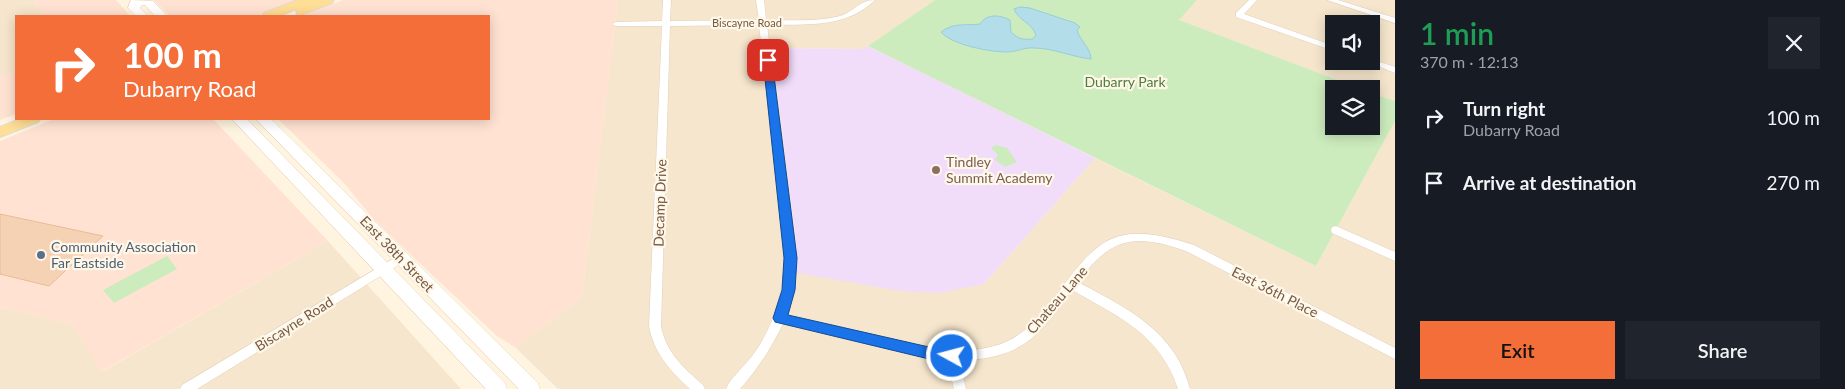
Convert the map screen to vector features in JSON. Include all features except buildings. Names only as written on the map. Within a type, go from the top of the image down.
[{"type":"main road","points":[[141,15],[134,8],[137,0],[149,4],[160,15]]},
{"type":"main road","points":[[271,15],[309,0]]},
{"type":"main road","points":[[290,15],[328,0]]},
{"type":"main road","points":[[0,123],[15,116]]},
{"type":"main road","points":[[0,132],[30,120]]},
{"type":"main road","name":"East 38th Street","points":[[240,120],[498,389]]},
{"type":"main road","name":"East 38th Street","points":[[264,120],[531,389]]},
{"type":"street","name":"Decamp Drive","points":[[667,0],[655,326],[659,344],[667,357],[675,368],[699,389]]},
{"type":"street","points":[[732,389],[758,358],[780,318],[788,290],[790,258],[760,0]]},
{"type":"street","name":"Biscayne Road","points":[[616,24],[830,21],[848,15],[871,0]]},
{"type":"street","points":[[1253,0],[1239,15],[1325,46]]},
{"type":"street","points":[[1331,0],[1395,21]]},
{"type":"street","points":[[1380,65],[1395,70]]},
{"type":"street","points":[[1336,230],[1395,257]]},
{"type":"street","name":"Chateau Lane","points":[[780,318],[929,353],[952,356],[984,354],[1020,340],[1039,324],[1097,253],[1108,244],[1124,238],[1153,238]]},
{"type":"street","name":"East 36th Place","points":[[1153,238],[1190,248],[1395,354]]},
{"type":"street","name":"Biscayne Road","points":[[186,389],[401,258]]},
{"type":"street","points":[[1072,284],[1132,319],[1151,333],[1176,364],[1184,389]]},
{"type":"street","points":[[952,356],[960,389]]},
{"type":"shaded area","points":[[0,0],[36,0],[34,2],[42,15],[15,15],[15,71],[0,77]]},
{"type":"shaded area","points":[[36,0],[116,0],[129,15],[42,15],[34,2]]},
{"type":"shaded area","points":[[153,0],[300,0],[260,15],[169,15]]},
{"type":"shaded area","points":[[343,0],[618,0],[582,297],[516,348],[497,336],[374,220],[344,183],[279,120],[490,120],[490,15],[306,15]]},
{"type":"shaded area","points":[[618,0],[935,0],[864,49],[772,48],[797,250],[797,273],[984,284],[1095,158],[1316,266],[1395,121],[1395,389],[558,389],[516,348],[582,297]]},
{"type":"shaded area","points":[[1197,0],[1395,0],[1395,101],[1380,96],[1380,80],[1337,80],[1178,20]]},
{"type":"shaded area","name":"Tindley Summit Academy","points":[[868,46],[1095,158],[984,284],[940,293],[901,291],[797,273],[797,250],[772,48],[863,49]]},
{"type":"shaded area","points":[[15,71],[15,114],[0,120],[0,77]]},
{"type":"shaded area","points":[[52,120],[214,120],[328,241],[101,372],[73,325],[0,307],[0,141]]},
{"type":"shaded area","points":[[328,241],[461,389],[0,389],[0,307],[73,325],[102,372]]},
{"type":"green space","name":"Dubarry Park","points":[[935,0],[1197,0],[1179,20],[1337,80],[1325,80],[1325,135],[1380,135],[1380,96],[1395,101],[1395,121],[1316,266],[868,46]]},
{"type":"green space","points":[[996,145],[1007,148],[1017,162],[1005,167],[995,160],[998,155],[992,147]]},
{"type":"green space","points":[[167,256],[177,269],[114,303],[103,290]]},
{"type":"water","points":[[1020,7],[1030,8],[1075,23],[1080,27],[1077,30],[1091,55],[1091,59],[1041,48],[1027,48],[1007,52],[991,51],[954,41],[941,32],[955,26],[980,24],[986,18],[998,16],[1010,20],[1011,32],[1018,38],[1033,39],[1036,35],[1034,31],[1014,9]]},
{"type":"place","name":"Tindley Summit Academy","points":[[936,170]]},
{"type":"place","name":"Community Association Far Eastside","points":[[41,255]]},
{"type":"route","points":[[768,60],[790,258],[786,302],[780,318],[929,353],[952,356]]}]
